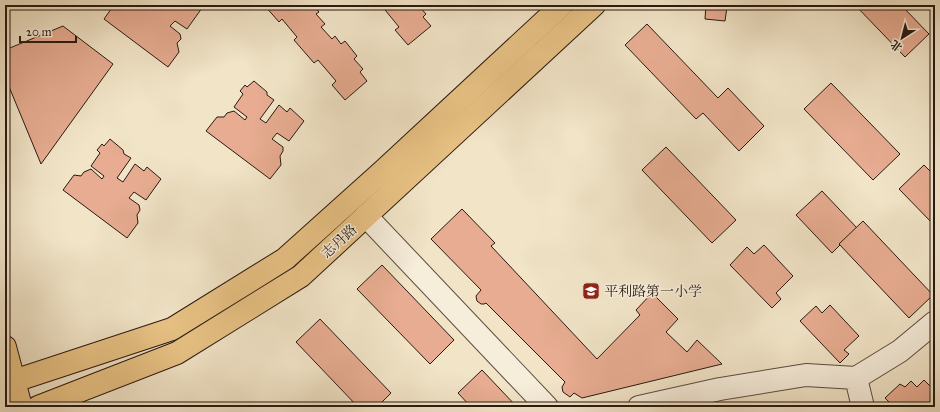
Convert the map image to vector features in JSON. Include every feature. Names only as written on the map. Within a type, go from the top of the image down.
[{"type":"main road","name":"志丹路","points":[[9,381],[172,329],[285,260],[562,5]]},
{"type":"main road","name":"志丹路","points":[[38,407],[177,353],[301,276],[594,5]]},
{"type":"main road","points":[[5,347],[9,381],[20,407]]},
{"type":"street","points":[[366,216],[547,407]]},
{"type":"street","points":[[639,407],[720,389],[806,375],[856,378],[900,351],[935,322]]},
{"type":"street","points":[[856,378],[863,407]]},
{"type":"building","points":[[114,5],[140,5],[143,7],[145,5],[159,5],[158,7],[163,10],[167,5],[199,5],[202,8],[187,29],[175,21],[170,26],[180,34],[181,39],[177,43],[179,52],[168,67],[104,19]]},
{"type":"building","points":[[313,5],[319,12],[316,14],[325,24],[321,27],[332,39],[335,36],[341,44],[345,41],[357,56],[354,59],[363,69],[360,72],[367,81],[345,100],[332,85],[336,81],[318,60],[314,63],[294,40],[297,37],[282,19],[279,22],[265,6]]},
{"type":"building","points":[[374,5],[381,5],[377,9]]},
{"type":"building","points":[[381,5],[418,5],[426,14],[423,17],[431,26],[408,45],[395,30],[399,27]]},
{"type":"building","points":[[706,5],[736,5],[736,8],[727,7],[725,21],[705,19]]},
{"type":"building","points":[[855,5],[901,5],[929,34],[905,57]]},
{"type":"building","points":[[647,24],[718,98],[728,88],[764,126],[739,151],[703,113],[696,119],[625,45]]},
{"type":"building","points":[[63,26],[113,64],[41,164],[5,77],[5,50]]},
{"type":"building","points":[[254,81],[274,100],[260,119],[266,123],[279,105],[287,112],[290,108],[304,121],[289,141],[277,133],[272,139],[283,147],[283,151],[280,156],[281,165],[270,179],[206,131],[217,117],[224,117],[227,113],[234,111],[245,120],[247,117],[234,107],[243,94],[240,91],[245,85],[247,87]]},
{"type":"building","points":[[831,83],[900,154],[873,180],[804,109]]},
{"type":"building","points":[[110,139],[123,150],[124,154],[131,158],[117,178],[123,182],[135,164],[144,171],[147,167],[161,179],[146,200],[134,192],[129,198],[139,205],[140,210],[137,215],[138,223],[127,238],[63,190],[74,175],[81,176],[84,172],[91,169],[102,179],[104,176],[91,166],[100,153],[97,150],[102,144],[104,146]]},
{"type":"building","points":[[666,147],[736,220],[712,243],[642,170]]},
{"type":"building","points":[[924,165],[935,176],[935,226],[899,189]]},
{"type":"building","points":[[822,191],[857,228],[832,253],[796,215]]},
{"type":"building","points":[[462,209],[495,243],[491,246],[597,359],[640,315],[636,310],[652,293],[678,319],[666,332],[687,352],[697,340],[722,364],[582,398],[574,393],[570,397],[563,392],[562,387],[565,382],[486,303],[481,304],[477,301],[476,296],[481,290],[431,239]]},
{"type":"building","points":[[863,221],[933,295],[909,318],[839,244]]},
{"type":"building","points":[[764,245],[793,276],[776,293],[781,299],[772,308],[730,265],[747,247],[754,254]]},
{"type":"building","points":[[382,265],[454,340],[430,364],[357,289]]},
{"type":"building","points":[[830,305],[859,336],[844,350],[849,354],[840,363],[800,321],[816,306],[822,313]]},
{"type":"building","points":[[320,319],[391,393],[377,407],[358,407],[296,342]]},
{"type":"building","points":[[482,370],[517,407],[471,407],[458,393]]},
{"type":"building","points":[[924,380],[935,391],[935,407],[894,407],[885,398],[900,384],[905,387],[911,381],[917,387]]},
{"type":"place","name":"平利路第一小学","points":[[591,291]]}]
